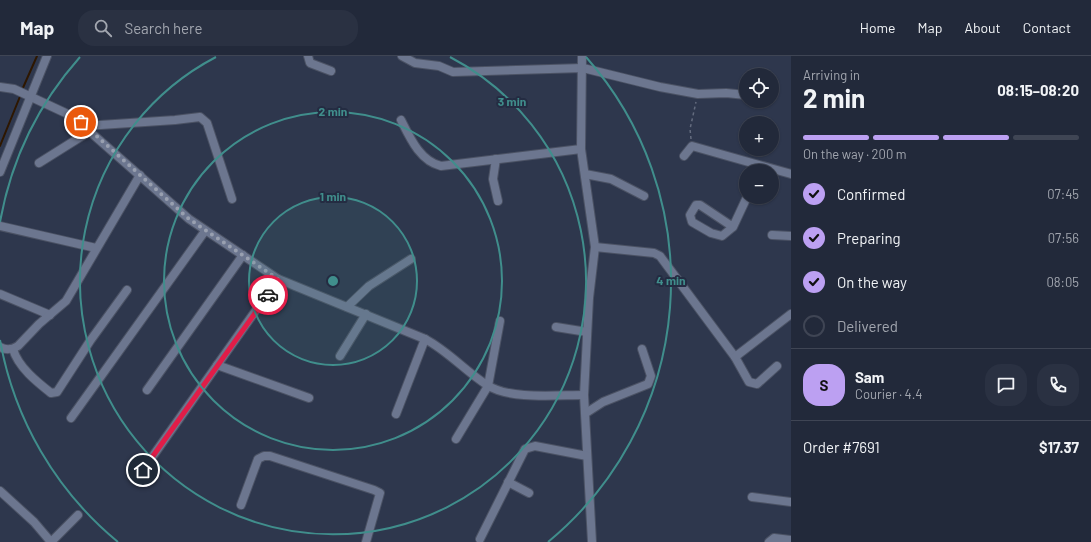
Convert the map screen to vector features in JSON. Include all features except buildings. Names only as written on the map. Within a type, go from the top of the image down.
[{"type":"street","points":[[0,172],[29,95],[47,56]]},
{"type":"street","points":[[308,56],[310,63],[331,71]]},
{"type":"street","points":[[402,56],[416,63],[439,66],[453,72],[583,68],[660,87],[698,94],[726,93],[739,94]]},
{"type":"street","points":[[582,56],[581,149],[595,247],[587,332],[584,395],[592,542]]},
{"type":"street","points":[[0,87],[14,89],[66,113],[88,129],[179,211],[205,231],[278,279],[366,314],[437,345],[488,386],[513,393],[584,395]]},
{"type":"street","points":[[39,163],[88,129],[200,116],[206,123],[232,199]]},
{"type":"street","points":[[401,120],[416,147],[429,162],[441,166],[581,149]]},
{"type":"street","points":[[684,156],[692,146],[744,164]]},
{"type":"street","points":[[496,159],[493,179],[498,201]]},
{"type":"street","points":[[779,172],[791,174]]},
{"type":"street","points":[[585,174],[612,179],[644,196]]},
{"type":"street","points":[[1,349],[13,349],[66,301],[140,175]]},
{"type":"street","points":[[733,227],[700,205],[696,204],[690,215],[692,222],[716,235],[725,234],[733,227],[744,204]]},
{"type":"street","points":[[0,226],[96,248]]},
{"type":"street","points":[[72,418],[205,231]]},
{"type":"street","points":[[772,235],[791,236]]},
{"type":"street","points":[[595,247],[654,253],[660,256],[735,357],[749,382],[757,384],[777,366]]},
{"type":"street","points":[[147,390],[243,255]]},
{"type":"street","points":[[347,307],[369,286],[411,259]]},
{"type":"street","points":[[143,470],[278,279]]},
{"type":"street","points":[[13,349],[16,359],[30,374],[51,394],[57,392],[90,341],[127,290]]},
{"type":"street","points":[[0,294],[50,315]]},
{"type":"street","points":[[340,356],[366,314]]},
{"type":"street","points":[[735,357],[791,314]]},
{"type":"street","points":[[456,438],[488,386],[500,321]]},
{"type":"street","points":[[556,327],[587,332]]},
{"type":"street","points":[[396,414],[425,339]]},
{"type":"street","points":[[586,413],[603,402],[648,384],[651,376],[642,349]]},
{"type":"street","points":[[217,366],[309,398]]},
{"type":"street","points":[[480,539],[525,449],[530,446],[587,456]]},
{"type":"street","points":[[241,505],[258,459],[264,456],[270,456],[380,493],[366,542]]},
{"type":"street","points":[[508,482],[529,494]]},
{"type":"street","points":[[0,491],[34,522],[51,542],[78,515]]},
{"type":"street","points":[[752,497],[791,502]]},
{"type":"street","points":[[769,542],[774,538],[791,540]]},
{"type":"path","points":[[692,146],[690,130],[698,94]]},
{"type":"waterway","points":[[22,90],[37,56]]},
{"type":"waterway","points":[[0,146],[21,94]]},
{"type":"way so far","points":[[81,122],[189,219],[205,231],[263,267],[278,279],[268,295]]},
{"type":"route","points":[[143,470],[268,295]]}]
